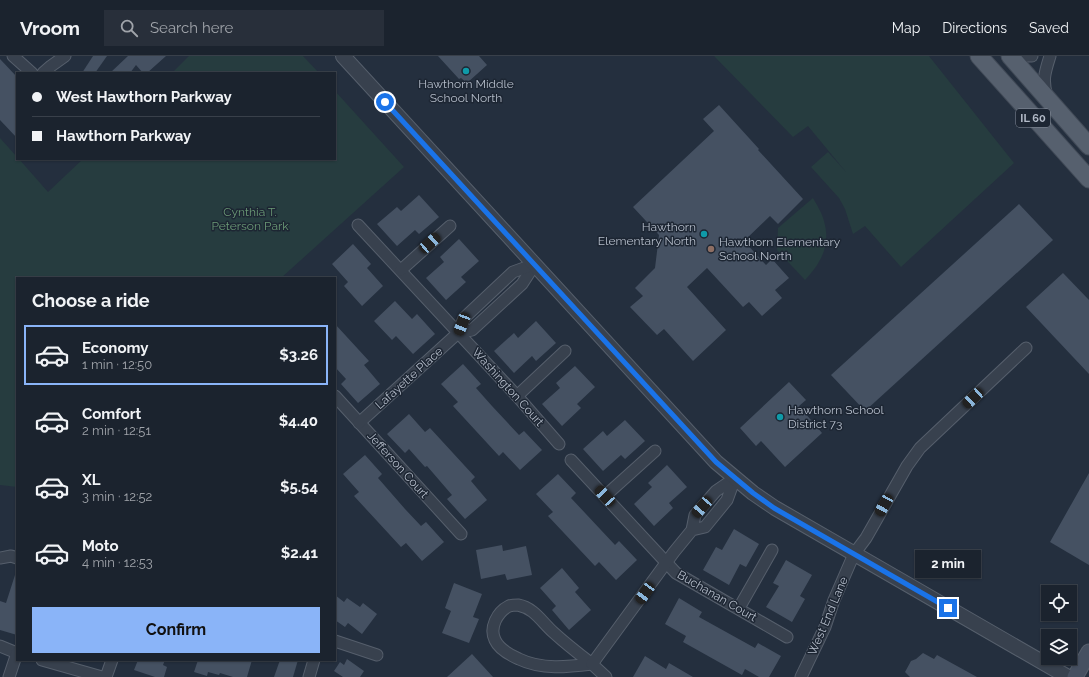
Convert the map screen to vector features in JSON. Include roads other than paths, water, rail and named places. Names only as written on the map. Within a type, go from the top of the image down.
[{"type":"main road","name":"IL 60","points":[[978,56],[1089,179]]},
{"type":"main road","name":"IL 60","points":[[1010,56],[1089,146]]},
{"type":"main road","points":[[1075,677],[1089,652]]},
{"type":"street","points":[[13,56],[31,72]]},
{"type":"street","points":[[44,72],[65,56]]},
{"type":"street","points":[[344,56],[716,462],[774,508],[1068,677]]},
{"type":"street","points":[[1026,56],[1032,56]]},
{"type":"street","points":[[1049,100],[1044,85],[1044,77],[1050,56]]},
{"type":"street","name":"Washington Court","points":[[358,225],[517,396],[559,444]]},
{"type":"street","points":[[401,270],[450,226]]},
{"type":"street","name":"Lafayette Place","points":[[359,422],[458,333],[472,330],[522,284],[535,264]]},
{"type":"street","name":"West End Lane","points":[[801,677],[825,626],[834,600],[854,554],[866,538],[906,466],[920,448],[1026,348]]},
{"type":"street","points":[[517,396],[565,351]]},
{"type":"street","name":"Jefferson Court","points":[[336,397],[461,534]]},
{"type":"street","points":[[605,496],[655,451]]},
{"type":"street","name":"Buchanan Court","points":[[571,460],[676,573],[787,637]]},
{"type":"street","points":[[606,677],[592,664],[552,631],[534,611],[525,606],[510,606],[502,611],[494,624],[493,633],[495,641],[501,648],[519,660],[560,668],[592,664],[692,530],[705,527],[726,500],[735,478]]},
{"type":"street","points":[[739,608],[772,550]]},
{"type":"street","points":[[1,558],[11,556],[16,558]]},
{"type":"street","points":[[336,641],[377,655]]},
{"type":"street","points":[[0,646],[16,653]]},
{"type":"street","points":[[9,677],[16,656]]},
{"type":"street","points":[[46,661],[102,677]]},
{"type":"street","points":[[106,677],[112,661]]},
{"type":"street","points":[[308,677],[314,661]]},
{"type":"place","name":"Hawthorn Middle School North","points":[[466,71]]},
{"type":"place","name":"Hawthorn Elementary North","points":[[704,234]]},
{"type":"place","name":"Hawthorn Elementary School North","points":[[711,249]]},
{"type":"place","name":"Hawthorn School District 73","points":[[780,417]]},
{"type":"park label","name":"Cynthia T. Peterson Park","points":[[250,219]]}]
